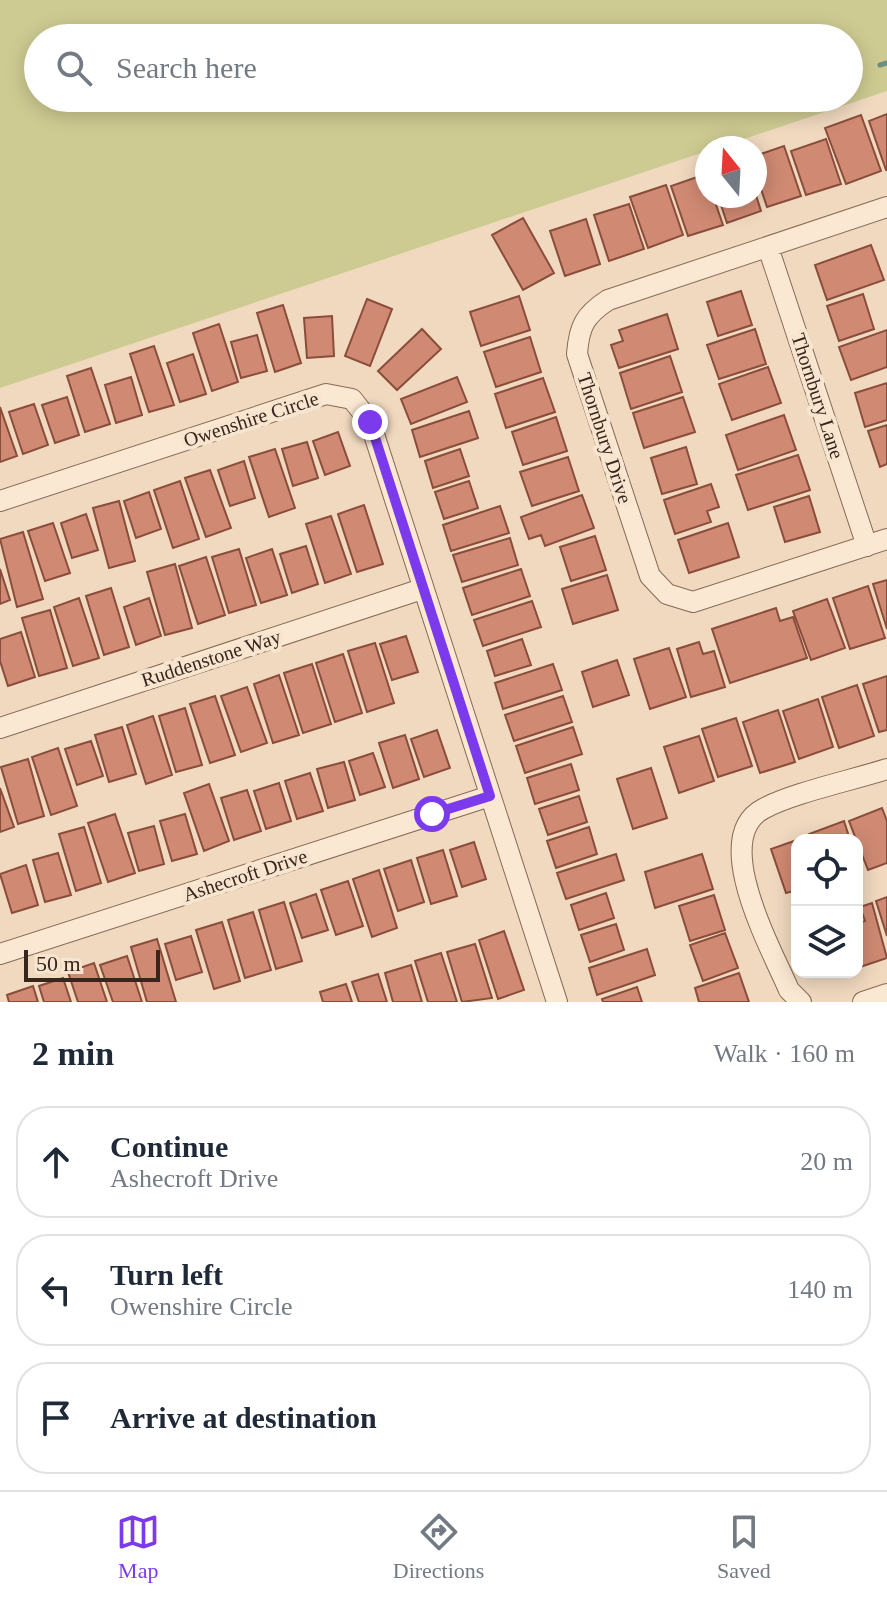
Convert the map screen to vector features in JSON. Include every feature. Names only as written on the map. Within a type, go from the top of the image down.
[{"type":"street","name":"Thornbury Drive","points":[[887,207],[608,300],[588,313],[578,331],[577,354],[650,576],[667,594],[693,602],[887,539]]},
{"type":"street","name":"Thornbury Lane","points":[[768,247],[867,546]]},
{"type":"street","name":"Owenshire Circle","points":[[0,501],[326,394],[352,399],[370,422],[557,1002]]},
{"type":"street","name":"Ruddenstone Way","points":[[0,728],[422,589]]},
{"type":"street","points":[[801,1002],[789,990],[745,882],[739,855],[741,833],[760,810],[887,769]]},
{"type":"street","name":"Ashecroft Drive","points":[[0,954],[490,796]]},
{"type":"street","points":[[863,1002],[887,994]]},
{"type":"shaded area","points":[[0,0],[887,0],[887,91],[863,99],[863,24],[24,24],[24,112],[824,112],[753,136],[695,136],[695,155],[0,388]]},
{"type":"building","points":[[887,114],[887,170],[886,170],[869,121]]},
{"type":"building","points":[[861,115],[881,171],[846,184],[825,128]]},
{"type":"building","points":[[826,139],[841,184],[806,195],[791,151]]},
{"type":"building","points":[[784,146],[801,196],[767,207],[767,152]]},
{"type":"building","points":[[695,178],[695,208],[717,208],[723,225],[688,236],[671,186]]},
{"type":"building","points":[[666,185],[683,235],[648,248],[630,197]]},
{"type":"building","points":[[629,204],[644,249],[609,261],[594,215]]},
{"type":"building","points":[[722,208],[760,208],[761,211],[727,223]]},
{"type":"building","points":[[523,218],[554,273],[523,290],[492,235]]},
{"type":"building","points":[[586,219],[600,264],[565,276],[550,231]]},
{"type":"building","points":[[871,245],[884,280],[827,300],[815,265]]},
{"type":"building","points":[[741,291],[752,325],[718,336],[707,302]]},
{"type":"building","points":[[863,294],[874,329],[839,341],[827,306]]},
{"type":"building","points":[[519,296],[530,330],[481,346],[470,312]]},
{"type":"building","points":[[367,299],[392,309],[370,366],[345,356]]},
{"type":"building","points":[[283,305],[301,363],[275,372],[257,313]]},
{"type":"building","points":[[667,314],[678,349],[619,368],[611,345],[623,341],[619,330]]},
{"type":"building","points":[[332,316],[334,356],[307,358],[304,318]]},
{"type":"building","points":[[219,324],[238,382],[212,391],[193,333]]},
{"type":"building","points":[[422,329],[441,349],[397,390],[378,371]]},
{"type":"building","points":[[755,329],[766,364],[719,379],[707,345]]},
{"type":"building","points":[[887,330],[887,367],[851,380],[839,347]]},
{"type":"building","points":[[257,335],[267,371],[241,378],[231,342]]},
{"type":"building","points":[[530,337],[541,372],[496,387],[484,352]]},
{"type":"building","points":[[154,346],[174,405],[149,412],[130,354]]},
{"type":"building","points":[[193,354],[206,394],[180,402],[167,363]]},
{"type":"building","points":[[670,356],[682,392],[631,409],[620,373]]},
{"type":"building","points":[[768,367],[781,403],[732,420],[719,384]]},
{"type":"building","points":[[91,368],[110,424],[85,432],[67,376]]},
{"type":"building","points":[[131,377],[142,415],[116,423],[105,385]]},
{"type":"building","points":[[457,377],[467,402],[411,424],[401,399]]},
{"type":"building","points":[[543,378],[555,412],[506,428],[495,394]]},
{"type":"building","points":[[887,383],[887,420],[865,427],[855,393]]},
{"type":"building","points":[[67,397],[79,435],[55,443],[42,405]]},
{"type":"building","points":[[683,397],[695,432],[644,448],[633,413]]},
{"type":"building","points":[[34,404],[48,445],[23,454],[9,412]]},
{"type":"building","points":[[0,407],[17,456],[0,462]]},
{"type":"building","points":[[469,411],[478,438],[420,457],[412,430]]},
{"type":"building","points":[[784,415],[796,450],[738,470],[726,435]]},
{"type":"building","points":[[556,417],[567,451],[523,465],[512,432]]},
{"type":"building","points":[[887,425],[887,464],[880,467],[868,431]]},
{"type":"building","points":[[338,432],[350,466],[325,475],[313,441]]},
{"type":"building","points":[[307,442],[318,478],[293,486],[282,449]]},
{"type":"building","points":[[686,447],[697,484],[662,494],[651,458]]},
{"type":"building","points":[[275,449],[295,508],[269,517],[249,457]]},
{"type":"building","points":[[460,449],[469,476],[433,488],[425,461]]},
{"type":"building","points":[[798,455],[810,490],[748,510],[736,475]]},
{"type":"building","points":[[568,457],[579,491],[532,506],[520,472]]},
{"type":"building","points":[[244,461],[255,498],[230,506],[218,470]]},
{"type":"building","points":[[210,470],[231,528],[206,537],[185,478]]},
{"type":"building","points":[[180,481],[199,539],[173,548],[154,490]]},
{"type":"building","points":[[469,481],[478,508],[444,519],[435,492]]},
{"type":"building","points":[[711,484],[719,507],[707,511],[711,522],[675,534],[664,500]]},
{"type":"building","points":[[149,492],[161,529],[136,538],[124,501]]},
{"type":"building","points":[[582,495],[594,528],[545,546],[541,535],[529,539],[521,517]]},
{"type":"building","points":[[809,496],[820,532],[785,542],[774,507]]},
{"type":"building","points":[[119,501],[135,561],[109,568],[93,508]]},
{"type":"building","points":[[364,505],[383,564],[357,572],[338,514]]},
{"type":"building","points":[[500,506],[509,533],[451,551],[443,525]]},
{"type":"building","points":[[86,514],[98,550],[72,558],[61,523]]},
{"type":"building","points":[[331,516],[351,574],[325,583],[306,524]]},
{"type":"building","points":[[53,523],[70,573],[45,581],[28,531]]},
{"type":"building","points":[[728,523],[739,557],[689,573],[678,540]]},
{"type":"building","points":[[23,532],[43,599],[17,607],[0,539]]},
{"type":"building","points":[[595,536],[606,570],[571,581],[560,547]]},
{"type":"building","points":[[510,538],[518,565],[462,582],[453,555]]},
{"type":"building","points":[[306,546],[318,584],[292,593],[280,554]]},
{"type":"building","points":[[239,549],[256,605],[229,613],[212,557]]},
{"type":"building","points":[[272,549],[287,595],[261,603],[246,558]]},
{"type":"building","points":[[206,557],[225,615],[198,624],[179,566]]},
{"type":"building","points":[[175,564],[192,628],[165,635],[147,572]]},
{"type":"building","points":[[0,569],[10,600],[0,604]]},
{"type":"building","points":[[521,569],[530,596],[472,615],[463,588]]},
{"type":"building","points":[[607,575],[618,610],[573,624],[562,589]]},
{"type":"building","points":[[887,580],[887,629],[873,584]]},
{"type":"building","points":[[868,586],[885,638],[850,649],[833,598]]},
{"type":"building","points":[[111,588],[129,647],[104,655],[86,596]]},
{"type":"building","points":[[79,598],[99,658],[73,666],[54,607]]},
{"type":"building","points":[[149,598],[161,636],[136,645],[124,607]]},
{"type":"building","points":[[827,599],[845,648],[811,660],[793,611]]},
{"type":"building","points":[[532,601],[541,627],[483,646],[474,620]]},
{"type":"building","points":[[776,608],[780,621],[793,617],[807,658],[730,683],[712,629]]},
{"type":"building","points":[[50,610],[67,668],[39,676],[22,618]]},
{"type":"building","points":[[21,632],[35,677],[8,686],[0,661],[0,639]]},
{"type":"building","points":[[406,636],[418,672],[392,680],[380,644]]},
{"type":"building","points":[[522,639],[531,665],[495,676],[487,651]]},
{"type":"building","points":[[699,642],[703,654],[714,651],[725,687],[691,697],[677,649]]},
{"type":"building","points":[[375,643],[394,703],[367,712],[348,651]]},
{"type":"building","points":[[669,648],[686,697],[650,709],[634,659]]},
{"type":"building","points":[[343,654],[362,713],[335,722],[316,663]]},
{"type":"building","points":[[617,660],[629,695],[593,707],[582,672]]},
{"type":"building","points":[[312,664],[331,724],[303,733],[284,673]]},
{"type":"building","points":[[553,664],[562,690],[503,709],[495,683]]},
{"type":"building","points":[[279,675],[299,735],[273,743],[254,684]]},
{"type":"building","points":[[887,676],[887,730],[879,732],[863,684]]},
{"type":"building","points":[[857,685],[874,736],[839,748],[822,697]]},
{"type":"building","points":[[247,687],[267,743],[241,752],[221,696]]},
{"type":"building","points":[[215,696],[235,755],[210,763],[190,704]]},
{"type":"building","points":[[563,696],[572,722],[514,741],[505,715]]},
{"type":"building","points":[[818,699],[833,747],[799,759],[783,711]]},
{"type":"building","points":[[185,708],[202,765],[176,772],[159,716]]},
{"type":"building","points":[[778,710],[795,762],[760,773],[743,722]]},
{"type":"building","points":[[153,716],[172,775],[146,784],[127,725]]},
{"type":"building","points":[[736,718],[752,766],[718,777],[702,729]]},
{"type":"building","points":[[122,727],[136,774],[109,782],[95,735]]},
{"type":"building","points":[[573,727],[582,754],[525,773],[516,746]]},
{"type":"building","points":[[437,730],[450,768],[424,777],[411,739]]},
{"type":"building","points":[[405,735],[419,779],[393,788],[379,743]]},
{"type":"building","points":[[699,736],[714,781],[679,793],[664,747]]},
{"type":"building","points":[[91,741],[103,776],[77,785],[65,749]]},
{"type":"building","points":[[58,748],[77,806],[51,815],[32,757]]},
{"type":"building","points":[[373,753],[385,787],[360,795],[349,761]]},
{"type":"building","points":[[28,759],[44,816],[18,824],[1,767]]},
{"type":"building","points":[[344,762],[355,800],[328,808],[317,769]]},
{"type":"building","points":[[571,764],[579,790],[535,804],[527,778]]},
{"type":"building","points":[[651,768],[667,818],[633,829],[617,779]]},
{"type":"building","points":[[310,773],[323,811],[297,819],[285,781]]},
{"type":"building","points":[[279,783],[291,821],[266,829],[254,791]]},
{"type":"building","points":[[209,784],[229,841],[204,851],[184,793]]},
{"type":"building","points":[[0,788],[14,827],[0,832]]},
{"type":"building","points":[[247,790],[261,831],[234,840],[221,798]]},
{"type":"building","points":[[579,796],[587,822],[548,835],[539,809]]},
{"type":"building","points":[[882,808],[887,821],[887,863],[868,870],[863,857],[863,834],[854,834],[849,821]]},
{"type":"building","points":[[115,814],[135,873],[108,882],[88,823]]},
{"type":"building","points":[[185,814],[197,854],[172,861],[160,821]]},
{"type":"building","points":[[844,821],[848,834],[809,834]]},
{"type":"building","points":[[154,826],[164,864],[139,871],[128,833]]},
{"type":"building","points":[[84,827],[101,883],[76,891],[59,834]]},
{"type":"building","points":[[589,827],[597,854],[556,868],[547,841]]},
{"type":"building","points":[[474,842],[486,879],[462,887],[450,850]]},
{"type":"building","points":[[791,842],[791,892],[786,893],[771,849]]},
{"type":"building","points":[[443,850],[457,896],[431,904],[417,858]]},
{"type":"building","points":[[58,853],[71,895],[45,902],[33,860]]},
{"type":"building","points":[[616,854],[624,880],[566,899],[557,873]]},
{"type":"building","points":[[702,854],[713,889],[655,908],[645,872]]},
{"type":"building","points":[[411,860],[424,902],[398,911],[384,869]]},
{"type":"building","points":[[26,865],[38,905],[12,913],[0,874]]},
{"type":"building","points":[[379,870],[397,928],[372,937],[353,879]]},
{"type":"building","points":[[348,881],[363,926],[336,935],[321,890]]},
{"type":"building","points":[[606,893],[614,918],[579,930],[571,905]]},
{"type":"building","points":[[316,894],[328,930],[302,938],[290,903]]},
{"type":"building","points":[[714,895],[725,930],[690,941],[679,906]]},
{"type":"building","points":[[887,897],[887,936],[876,901]]},
{"type":"building","points":[[284,902],[302,961],[276,969],[259,910]]},
{"type":"building","points":[[872,903],[887,958],[863,966],[865,921],[863,906]]},
{"type":"building","points":[[253,912],[271,970],[245,978],[228,920]]},
{"type":"building","points":[[222,922],[240,981],[214,989],[196,930]]},
{"type":"building","points":[[616,924],[624,950],[590,962],[581,935]]},
{"type":"building","points":[[504,931],[524,990],[498,999],[479,940]]},
{"type":"building","points":[[725,933],[738,968],[703,981],[690,945]]},
{"type":"building","points":[[191,936],[202,972],[176,980],[165,944]]},
{"type":"building","points":[[157,939],[176,1002],[147,1002],[131,947]]},
{"type":"building","points":[[475,944],[492,998],[462,1002],[447,952]]},
{"type":"building","points":[[647,949],[655,975],[597,995],[589,968]]},
{"type":"building","points":[[441,953],[457,1002],[428,1002],[415,961]]},
{"type":"building","points":[[127,956],[142,1002],[113,1002],[100,965]]},
{"type":"building","points":[[94,963],[107,1002],[78,1002],[68,972]]},
{"type":"building","points":[[411,965],[422,1002],[393,1002],[385,973]]},
{"type":"building","points":[[739,973],[749,1002],[699,1002],[695,988]]},
{"type":"building","points":[[378,974],[387,1002],[359,1002],[352,982]]},
{"type":"building","points":[[63,978],[71,1002],[44,1002],[39,986]]},
{"type":"building","points":[[346,984],[352,1002],[323,1002],[320,992]]},
{"type":"building","points":[[33,986],[38,1002],[9,1002],[7,995]]},
{"type":"building","points":[[637,987],[642,1002],[603,1002],[602,999]]},
{"type":"waterway","points":[[880,65],[887,63]]},
{"type":"route","points":[[370,422],[490,796],[432,814]]}]
